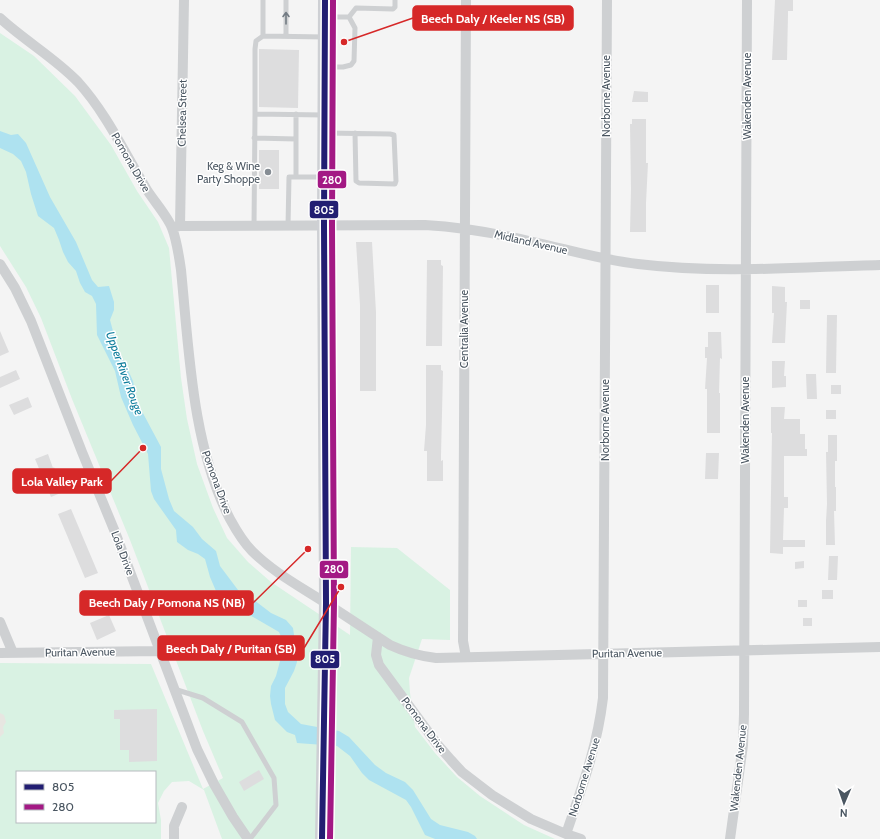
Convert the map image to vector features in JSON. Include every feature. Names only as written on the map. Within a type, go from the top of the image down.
[{"type":"main road","points":[[322,839],[326,603],[324,225],[325,0]]},
{"type":"street","name":"Chelsea Street","points":[[176,227],[184,0]]},
{"type":"street","name":"Centralia Avenue","points":[[466,0],[463,641],[466,657]]},
{"type":"street","name":"Norborne Avenue","points":[[566,834],[590,766],[598,729],[602,698],[604,654],[607,0]]},
{"type":"street","name":"Wakenden Avenue","points":[[730,839],[743,745],[747,0]]},
{"type":"street","name":"Pomona Drive","points":[[0,18],[78,82],[108,122],[146,189],[176,227],[192,389],[204,447],[216,486],[225,508],[243,542],[271,568],[378,637],[376,655],[379,665],[450,760],[506,805],[531,819],[581,839]]},
{"type":"street","name":"Midland Avenue","points":[[176,227],[425,225],[506,236],[617,262],[678,268],[746,269],[880,265]]},
{"type":"street","name":"Lola Drive","points":[[0,264],[15,288],[31,321],[160,650],[197,749],[214,784],[233,817],[249,839]]},
{"type":"street","points":[[0,622],[13,653]]},
{"type":"street","name":"Puritan Avenue","points":[[378,637],[399,649],[419,656],[436,658],[880,647]]},
{"type":"street","name":"Puritan Avenue","points":[[0,653],[160,650]]},
{"type":"street","points":[[174,839],[174,826],[182,807]]},
{"type":"lane","points":[[263,0],[263,36]]},
{"type":"lane","points":[[286,0],[286,36]]},
{"type":"lane","points":[[349,17],[356,8],[393,8],[395,7],[395,0]]},
{"type":"lane","points":[[325,16],[349,17]]},
{"type":"lane","points":[[325,67],[343,67],[351,65],[354,61],[355,28],[349,17]]},
{"type":"lane","points":[[254,226],[256,41],[263,36],[325,37]]},
{"type":"lane","points":[[255,114],[324,115]]},
{"type":"lane","points":[[296,114],[296,177]]},
{"type":"lane","points":[[324,134],[355,133],[394,135],[395,184],[359,183],[356,181],[355,133]]},
{"type":"lane","points":[[254,138],[296,139]]},
{"type":"lane","points":[[288,226],[289,176],[324,177]]},
{"type":"lane","points":[[174,689],[203,698],[242,722],[274,778],[276,805],[249,839]]},
{"type":"green space","points":[[0,33],[34,56],[75,96],[111,145],[137,191],[158,222],[169,248],[181,378],[187,419],[197,464],[213,508],[227,538],[248,562],[271,582],[350,635],[351,547],[397,548],[450,590],[450,640],[422,639],[409,678],[415,727],[435,753],[457,777],[480,796],[524,825],[555,839],[222,839],[204,790],[189,781],[172,782],[164,791],[158,803],[161,820],[161,839],[0,839],[0,663],[151,664],[203,789],[223,778],[203,731],[130,540],[72,399],[41,318],[26,287],[0,246]]},
{"type":"sand","points":[[0,713],[4,715],[6,722],[3,727],[4,733],[0,737]]},
{"type":"water","name":"Upper River Rouge","points":[[0,131],[11,135],[18,134],[26,143],[50,197],[76,242],[92,280],[98,287],[109,286],[114,302],[114,310],[110,320],[117,346],[133,381],[137,402],[161,447],[161,469],[169,499],[174,511],[193,527],[202,539],[216,551],[220,566],[238,590],[271,613],[286,620],[293,628],[297,662],[285,688],[285,704],[288,712],[301,724],[339,731],[349,737],[375,765],[386,773],[405,782],[413,790],[431,819],[440,825],[468,832],[477,839],[435,839],[425,835],[406,800],[369,780],[350,756],[337,746],[297,743],[295,735],[287,732],[275,720],[270,696],[271,686],[276,676],[283,650],[283,641],[279,632],[241,610],[232,601],[216,591],[205,559],[177,542],[176,530],[154,499],[151,491],[148,454],[121,397],[115,371],[97,335],[96,304],[92,296],[85,292],[76,271],[68,262],[54,228],[38,216],[26,172],[21,161],[13,154],[0,148]]},
{"type":"building","points":[[775,0],[793,0],[793,11],[788,11],[787,60],[772,60]]},
{"type":"building","points":[[259,49],[299,50],[298,108],[259,107]]},
{"type":"building","points":[[634,91],[648,92],[648,102],[632,102]]},
{"type":"building","points":[[632,119],[646,119],[646,163],[648,163],[646,232],[630,232],[630,124],[632,124]]},
{"type":"building","points":[[259,150],[279,150],[279,189],[259,189]]},
{"type":"building","points":[[356,242],[372,242],[376,312],[376,391],[360,391],[360,305]]},
{"type":"building","points":[[427,260],[441,260],[441,265],[443,266],[442,346],[426,346]]},
{"type":"building","points":[[706,285],[719,285],[719,313],[706,313]]},
{"type":"building","points":[[772,286],[785,287],[785,302],[787,302],[785,343],[772,343],[774,313],[772,313]]},
{"type":"building","points":[[800,300],[810,300],[810,309],[800,309]]},
{"type":"building","points":[[827,315],[837,315],[836,373],[826,373]]},
{"type":"building","points":[[0,331],[9,352],[0,356]]},
{"type":"building","points":[[708,332],[721,332],[722,359],[720,358],[719,393],[720,433],[707,433],[707,389],[705,389],[707,358],[705,358],[705,347],[708,347]]},
{"type":"building","points":[[772,361],[785,361],[784,376],[786,376],[786,387],[772,388]]},
{"type":"building","points":[[426,365],[441,365],[441,370],[443,371],[441,461],[443,460],[443,481],[427,481],[427,451],[424,451],[426,425]]},
{"type":"building","points":[[16,370],[20,379],[0,388],[0,377]]},
{"type":"building","points":[[806,374],[816,374],[817,399],[807,399]]},
{"type":"building","points":[[831,385],[841,385],[841,394],[831,394]]},
{"type":"building","points":[[28,397],[32,407],[14,415],[9,405]]},
{"type":"building","points":[[771,407],[785,407],[784,419],[800,419],[800,434],[805,434],[805,449],[807,449],[807,456],[784,456],[784,497],[788,497],[788,508],[784,508],[783,540],[805,540],[805,547],[783,547],[783,554],[770,553]]},
{"type":"building","points":[[826,410],[836,410],[836,419],[826,419]]},
{"type":"building","points":[[828,435],[837,435],[837,461],[835,461],[836,511],[834,511],[835,545],[826,545],[826,452],[828,452]]},
{"type":"building","points":[[706,453],[719,453],[718,479],[705,479]]},
{"type":"building","points":[[48,454],[63,492],[51,497],[35,459]]},
{"type":"building","points":[[71,509],[98,573],[85,578],[58,514]]},
{"type":"building","points":[[829,556],[838,556],[837,580],[828,580]]},
{"type":"building","points":[[804,561],[804,568],[795,569],[795,562]]},
{"type":"building","points":[[822,590],[833,590],[833,599],[822,599]]},
{"type":"building","points":[[798,600],[807,600],[807,607],[798,607]]},
{"type":"building","points":[[109,615],[116,631],[97,640],[90,623]]},
{"type":"building","points":[[803,618],[812,618],[812,626],[803,626]]},
{"type":"building","points":[[157,709],[157,761],[129,762],[129,750],[120,750],[120,719],[114,719],[114,710]]},
{"type":"building","points":[[259,770],[264,779],[244,791],[239,782]]},
{"type":"transit line","name":"805","points":[[322,839],[326,603],[324,225],[325,0]]},
{"type":"transit line","name":"280","points":[[330,839],[334,603],[332,225],[333,0]]},
{"type":"place","name":"Beech Daly / Keeler NS (SB)","points":[[344,42]]},
{"type":"place","name":"Keg & Wine Party Shoppe","points":[[268,172]]},
{"type":"place","name":"Lola Valley Park","points":[[143,448]]},
{"type":"place","name":"Beech Daly / Pomona NS (NB)","points":[[308,549]]},
{"type":"place","name":"Beech Daly / Puritan (SB)","points":[[341,587]]}]
